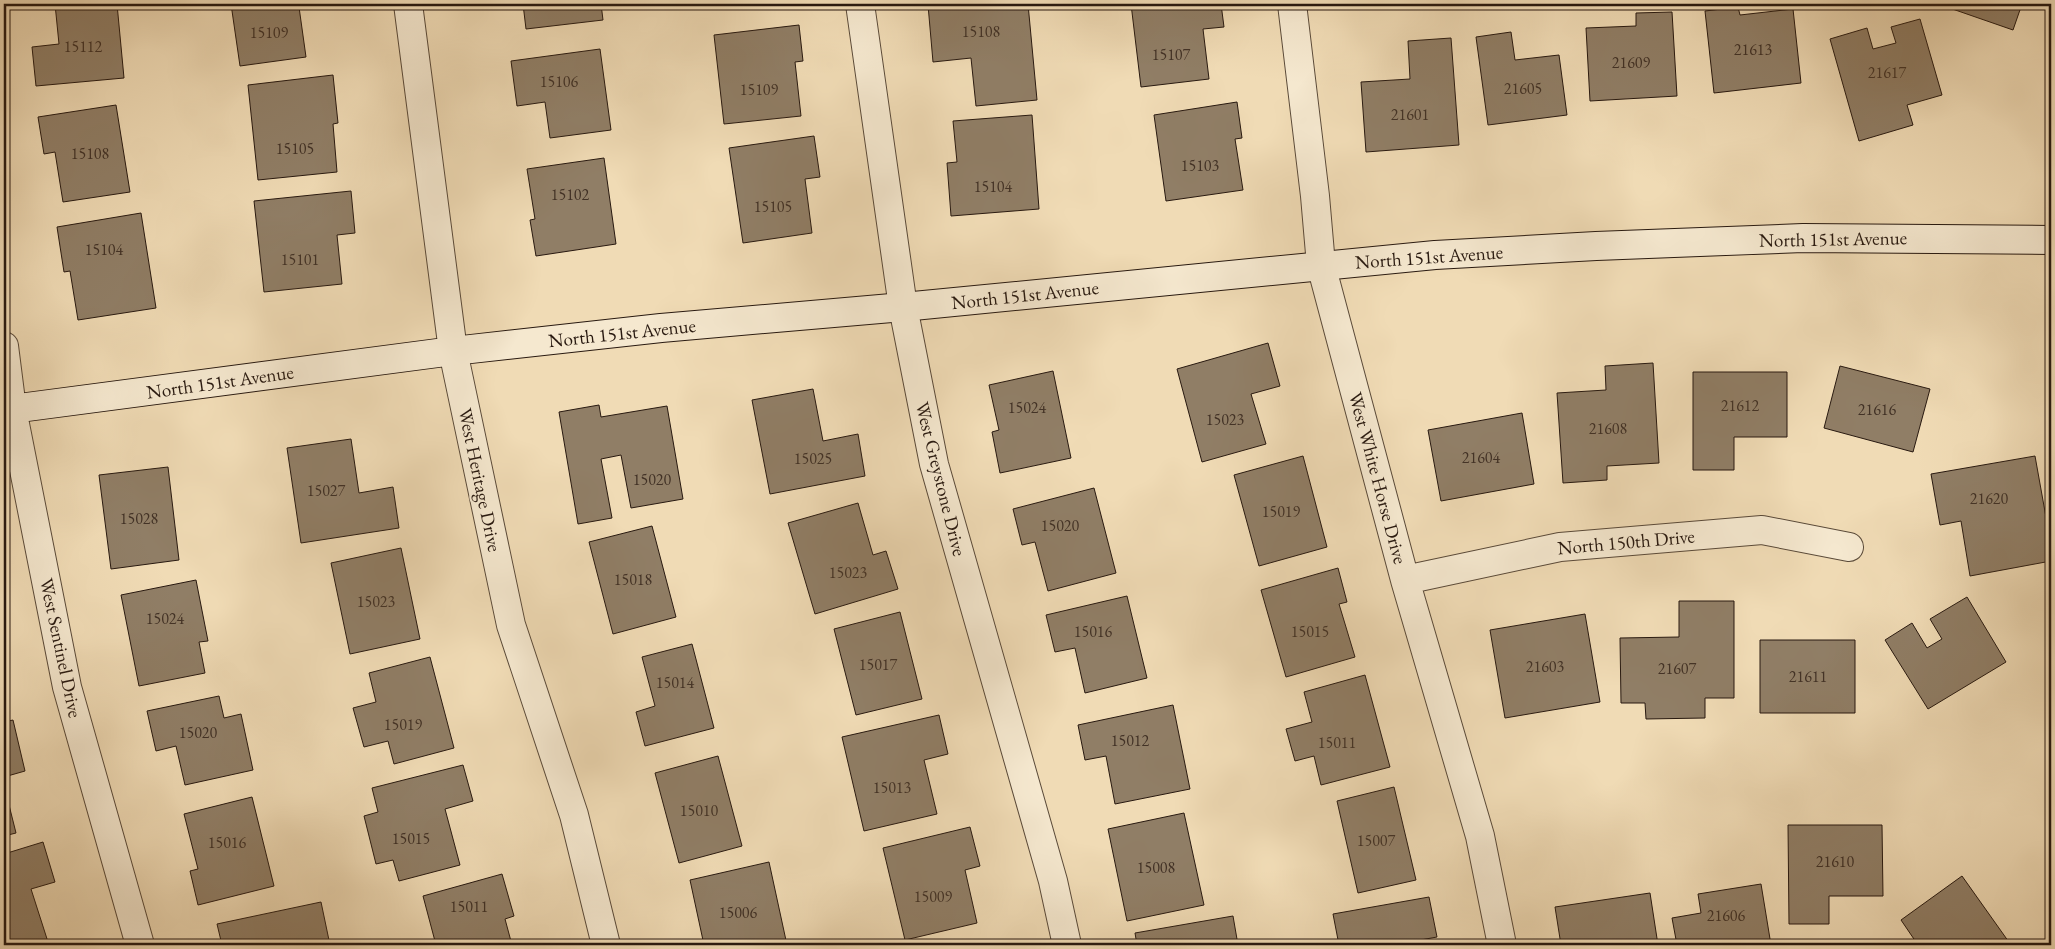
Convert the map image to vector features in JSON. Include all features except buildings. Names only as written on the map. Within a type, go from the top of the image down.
[{"type":"street","name":"West Heritage Drive","points":[[408,4],[453,351],[511,625],[574,815],[606,945]]},
{"type":"street","name":"West Greystone Drive","points":[[860,4],[903,307],[934,464],[1053,881],[1068,945]]},
{"type":"street","name":"West White Horse Drive","points":[[1292,4],[1315,196],[1321,265],[1405,580],[1480,836],[1502,945]]},
{"type":"street","name":"North 151st Avenue","points":[[8,410],[453,351],[661,328],[903,307],[1321,265],[1454,254],[1754,240],[1913,238],[2051,240]]},
{"type":"street","name":"West Sentinel Drive","points":[[4,346],[8,410],[67,687],[140,945]]},
{"type":"street","name":"North 150th Drive","points":[[1405,580],[1560,547],[1762,530],[1849,546]]}]
